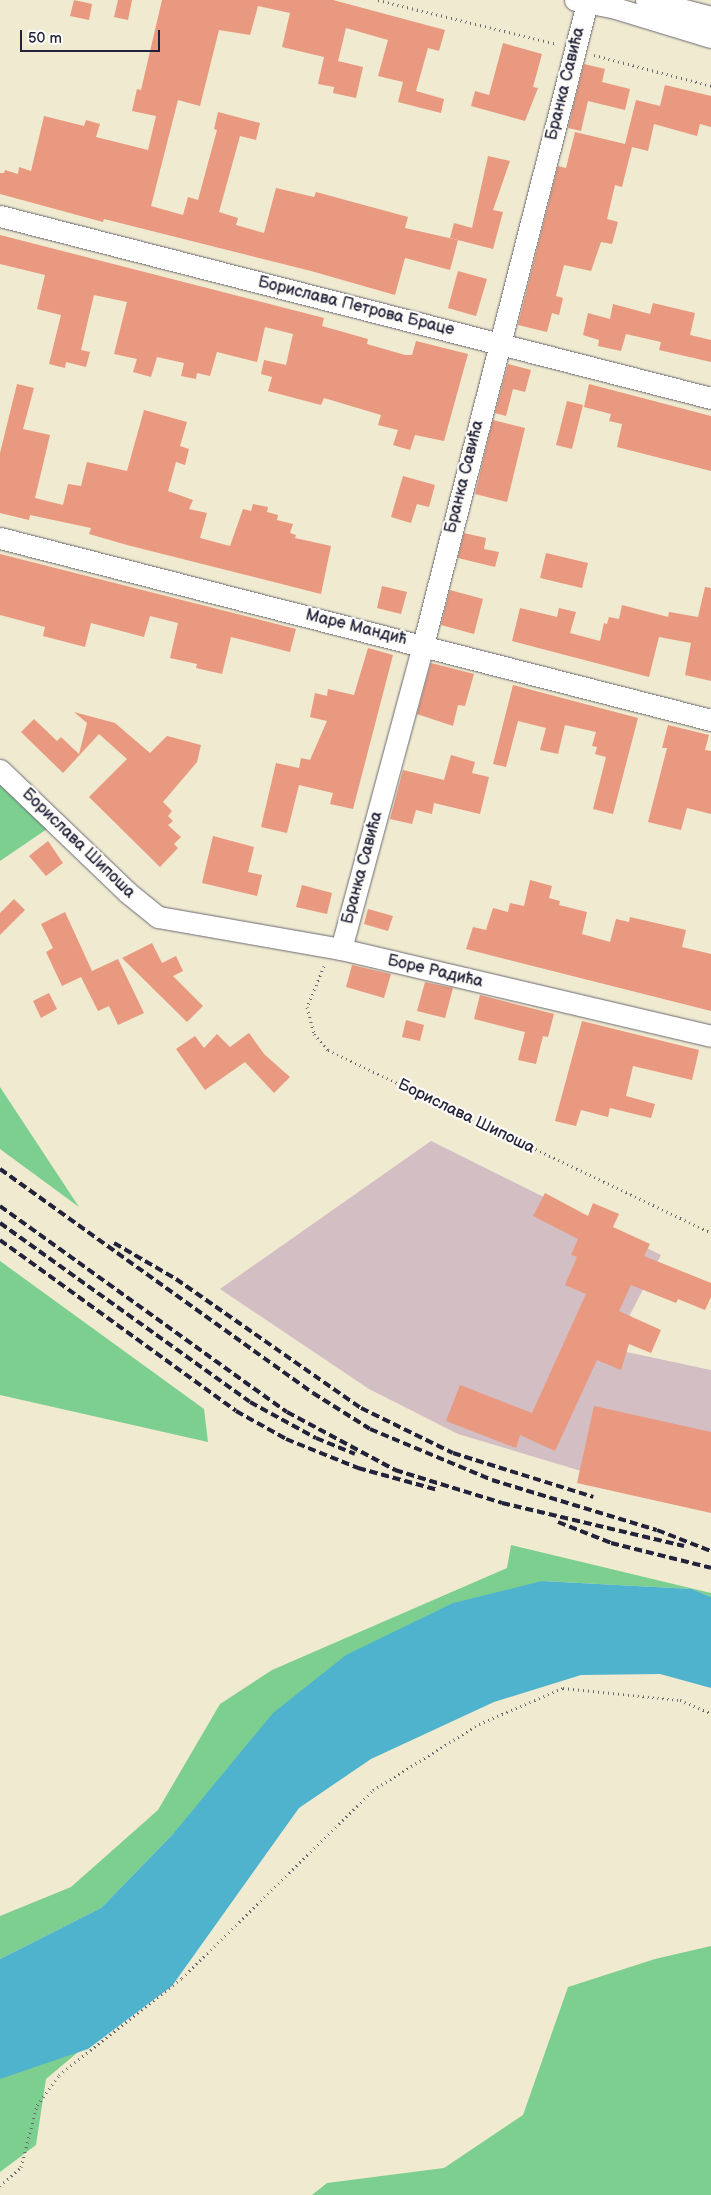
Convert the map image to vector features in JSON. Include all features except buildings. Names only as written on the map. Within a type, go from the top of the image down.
[{"type":"street","points":[[646,0],[686,5],[711,17]]},
{"type":"street","name":"Бранка Савића","points":[[341,949],[423,645],[576,49],[581,2]]},
{"type":"street","points":[[581,2],[612,7],[711,37]]},
{"type":"street","name":"Борислава Петрова Браце","points":[[0,216],[711,398]]},
{"type":"street","name":"Маре Мандић","points":[[0,538],[711,720]]},
{"type":"street","name":"Борислава Шипоша","points":[[0,770],[127,892],[158,917]]},
{"type":"street","name":"Боре Радића","points":[[158,917],[341,949],[711,1036]]},
{"type":"path","points":[[378,0],[576,49],[619,65],[711,86]]},
{"type":"path","name":"Борислава Шипоша","points":[[341,949],[321,969],[307,1007],[314,1034],[328,1050],[711,1233]]},
{"type":"path","points":[[0,2186],[21,2167],[37,2106],[59,2075],[182,1978],[373,1790],[479,1724],[563,1688],[680,1700],[711,1713]]},
{"type":"shaded area","points":[[431,1141],[661,1255],[612,1349],[711,1370],[711,1510],[458,1434],[369,1389],[220,1289]]},
{"type":"green space","points":[[0,785],[47,829],[0,861]]},
{"type":"green space","points":[[0,1087],[79,1207],[0,1149]]},
{"type":"green space","points":[[0,1261],[204,1409],[208,1442],[0,1395]]},
{"type":"green space","points":[[511,1545],[711,1593],[711,1597],[692,1589],[542,1581],[173,1834],[101,1908],[0,1959],[0,1916],[71,1887],[158,1810],[220,1704],[272,1670],[507,1568]]},
{"type":"green space","points":[[711,1946],[711,2195],[312,2195],[327,2183],[444,2168],[523,2115],[568,1987],[655,1959]]},
{"type":"green space","points":[[127,2011],[46,2079],[36,2145],[0,2172],[0,2077]]},
{"type":"water","points":[[542,1581],[692,1589],[711,1597],[711,1688],[660,1674],[581,1675],[494,1702],[371,1759],[299,1808],[172,1986],[88,2049],[0,2079],[0,1959],[101,1908],[173,1834],[273,1713],[346,1655],[453,1603]]},
{"type":"railway","points":[[0,1169],[313,1393],[370,1429],[492,1480],[657,1530],[711,1551]]},
{"type":"railway","points":[[0,1206],[287,1412],[395,1470],[502,1503],[684,1546]]},
{"type":"railway","points":[[0,1223],[250,1402],[316,1438],[355,1454]]},
{"type":"railway","points":[[0,1240],[236,1411],[286,1439],[358,1468],[438,1490]]},
{"type":"railway","points":[[114,1243],[176,1279],[361,1408],[453,1453],[593,1497]]},
{"type":"railway","points":[[558,1522],[611,1543],[711,1568]]}]
